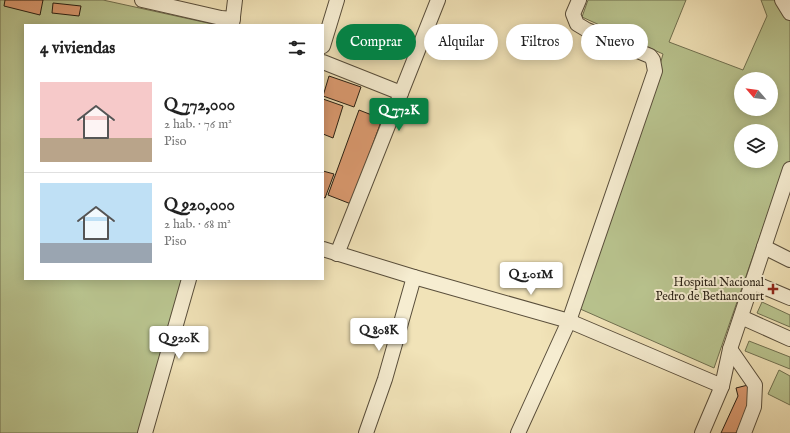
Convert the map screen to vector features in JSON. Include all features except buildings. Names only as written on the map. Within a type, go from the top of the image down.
[{"type":"street","points":[[142,0],[233,22],[235,0]]},
{"type":"street","points":[[324,43],[338,0]]},
{"type":"street","points":[[337,254],[438,0]]},
{"type":"street","points":[[518,433],[569,321],[655,71],[653,60],[650,56],[587,30],[577,24],[573,14],[579,0]]},
{"type":"street","points":[[782,0],[790,13]]},
{"type":"street","points":[[324,62],[400,93]]},
{"type":"street","points":[[702,433],[722,386],[730,349],[790,169]]},
{"type":"street","points":[[764,247],[790,260]]},
{"type":"street","points":[[324,249],[414,277],[569,321],[722,386]]},
{"type":"street","points":[[366,433],[385,379],[414,277]]},
{"type":"street","points":[[145,433],[188,280]]},
{"type":"street","points":[[752,282],[790,298]]},
{"type":"street","points":[[741,317],[790,339]]},
{"type":"street","points":[[730,349],[755,385],[754,407],[744,433]]},
{"type":"green space","points":[[0,0],[103,0],[212,24],[24,24],[24,280],[185,280],[143,433],[0,433]]},
{"type":"green space","points":[[588,0],[686,0],[669,42],[743,70],[767,16],[761,0],[779,0],[790,21],[790,161],[767,216],[714,368],[578,308],[638,143],[663,54],[648,47],[648,24],[597,24],[582,17]]},
{"type":"green space","points":[[762,302],[790,315],[790,327],[757,313]]},
{"type":"green space","points":[[749,341],[790,357],[790,369],[745,351]]},
{"type":"green space","points":[[779,370],[790,376],[790,405],[768,394]]},
{"type":"place","name":"Hospital Nacional Pedro de Bethancourt","points":[[773,289]]}]
